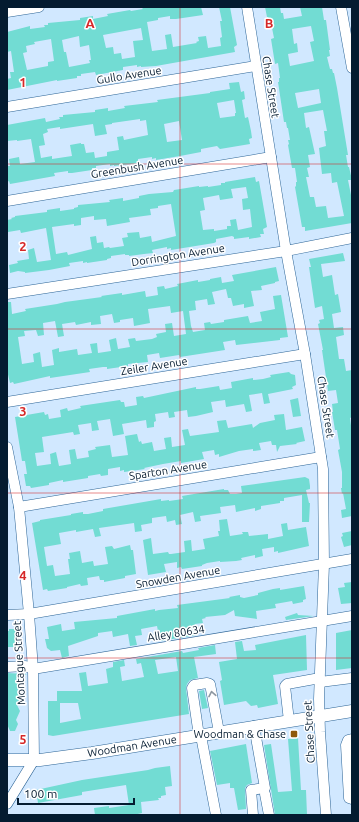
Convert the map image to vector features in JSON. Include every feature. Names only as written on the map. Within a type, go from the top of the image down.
[{"type":"main road","name":"Woodman Avenue","points":[[7,760],[34,760],[92,753],[352,711]]},
{"type":"street","points":[[7,12],[39,7]]},
{"type":"street","name":"Chase Street","points":[[246,7],[323,469],[324,564],[320,716],[326,815]]},
{"type":"street","points":[[342,7],[352,68]]},
{"type":"street","name":"Gullo Avenue","points":[[7,107],[256,66]]},
{"type":"street","name":"Greenbush Avenue","points":[[7,201],[271,157]]},
{"type":"street","name":"Dorrington Avenue","points":[[7,294],[286,251],[352,238]]},
{"type":"street","name":"Zeiler Avenue","points":[[7,402],[305,354]]},
{"type":"street","name":"Montague Street","points":[[7,447],[19,507],[29,614],[33,669],[34,760]]},
{"type":"street","name":"Sparton Avenue","points":[[19,507],[321,457]]},
{"type":"street","name":"Snowden Avenue","points":[[7,615],[29,614],[352,560]]},
{"type":"street","name":"Alley 80634","points":[[7,667],[25,666],[33,669],[352,616]]},
{"type":"street","points":[[289,721],[287,684],[352,678]]},
{"type":"street","points":[[216,815],[200,736],[192,688],[194,685],[206,683],[210,684],[219,732]]},
{"type":"street","points":[[253,815],[250,790],[265,788],[254,726]]},
{"type":"street","points":[[352,739],[348,740],[346,745],[349,798],[352,799]]},
{"type":"street","points":[[7,804],[34,760]]},
{"type":"street","points":[[265,794],[269,815]]},
{"type":"building","points":[[201,7],[203,15],[176,19],[170,19],[170,16],[147,22],[152,51],[167,49],[165,35],[171,34],[173,47],[197,43],[196,42],[199,41],[198,37],[206,36],[208,48],[221,46],[220,38],[222,37],[220,21],[222,21],[219,7],[230,7],[237,45],[234,47],[235,52],[156,66],[137,67],[137,65],[123,67],[123,70],[96,75],[95,72],[81,74],[81,76],[77,76],[77,78],[57,80],[7,90],[7,79],[11,78],[10,72],[14,72],[11,51],[7,52],[7,32],[30,26],[30,29],[45,27],[44,25],[48,25],[48,23],[80,20],[80,18],[93,16],[93,19],[108,16],[107,14],[143,9],[142,8]],"holes":[[[141,28],[143,40],[133,41],[135,57],[122,59],[121,53],[114,54],[113,47],[106,48],[103,35]],[[79,36],[80,47],[89,45],[90,63],[69,67],[62,40]],[[51,39],[54,61],[48,62],[48,66],[27,70],[23,53],[27,52],[26,46],[35,44],[34,42]]]},
{"type":"building","points":[[265,7],[280,7],[284,19],[302,16],[300,7],[322,7],[324,20],[326,20],[330,50],[330,56],[327,57],[330,69],[332,69],[334,73],[348,155],[346,155],[348,167],[352,180],[348,180],[352,195],[352,223],[305,231],[305,227],[302,227],[295,187],[297,182],[295,168],[292,168],[288,145],[288,140],[290,140],[286,122],[284,122],[278,82],[280,78],[278,63],[275,64],[271,39],[274,38],[271,23],[267,17]],"holes":[[[311,26],[314,41],[310,42],[314,61],[290,66],[288,54],[298,52],[297,43],[294,44],[292,29]],[[319,89],[321,103],[298,108],[295,93]],[[323,110],[327,131],[324,131],[326,146],[319,148],[322,174],[331,173],[332,183],[337,182],[344,216],[328,218],[326,206],[316,207],[314,197],[310,197],[306,177],[309,177],[307,168],[310,167],[308,155],[315,154],[309,127],[306,128],[304,113]]]},
{"type":"building","points":[[239,82],[241,92],[244,91],[245,99],[242,100],[245,118],[248,117],[251,131],[252,138],[249,139],[250,144],[220,149],[217,146],[201,149],[201,152],[180,156],[156,160],[156,158],[152,159],[152,157],[138,159],[138,163],[114,166],[110,166],[110,164],[96,166],[96,168],[92,168],[92,170],[72,173],[68,173],[68,171],[54,173],[55,176],[10,184],[9,181],[7,182],[7,166],[10,166],[9,159],[19,157],[20,164],[35,162],[31,139],[7,141],[7,125],[45,118],[46,122],[60,119],[59,117],[63,117],[63,115],[95,112],[95,110],[108,108],[108,111],[125,108],[124,106],[158,102],[157,100],[210,93],[230,89],[229,83]],"holes":[[[234,100],[235,116],[220,118],[217,103]],[[140,119],[140,121],[146,120],[148,135],[124,140],[123,136],[117,137],[119,150],[107,152],[107,156],[95,158],[94,152],[86,153],[84,144],[81,143],[70,145],[72,156],[52,159],[52,156],[41,158],[39,146],[45,145],[43,134],[48,132],[47,129],[60,127],[60,129],[93,124],[95,136],[107,134],[105,125]],[[179,121],[182,140],[167,142],[164,124]]]},
{"type":"building","points":[[255,177],[256,182],[259,181],[267,227],[263,229],[264,234],[260,234],[261,237],[234,239],[232,236],[216,239],[216,242],[214,243],[171,250],[171,248],[167,249],[167,247],[152,250],[153,253],[129,256],[125,254],[111,256],[111,258],[107,260],[87,263],[83,263],[83,261],[69,263],[70,266],[49,270],[25,273],[18,271],[10,273],[9,265],[18,263],[17,261],[29,259],[28,250],[34,248],[37,262],[51,260],[46,228],[21,233],[20,230],[8,232],[7,220],[12,219],[11,218],[15,216],[47,212],[47,210],[60,208],[60,211],[74,209],[78,207],[78,205],[110,202],[109,200],[123,198],[123,201],[139,198],[139,196],[149,194],[173,192],[174,190],[199,186],[208,187],[221,185],[221,183]],"holes":[[[246,187],[248,198],[242,199],[243,210],[250,209],[252,227],[238,230],[236,219],[230,220],[231,226],[227,226],[227,229],[214,231],[214,229],[203,230],[200,211],[205,210],[203,198],[219,195],[220,200],[233,198],[231,189]],[[171,204],[176,236],[152,242],[151,236],[140,238],[139,232],[127,233],[128,237],[122,238],[124,246],[110,248],[104,248],[103,242],[97,243],[96,236],[90,237],[92,249],[68,255],[67,252],[56,254],[52,227],[74,224],[74,226],[81,225],[81,218],[94,216],[94,220],[106,219],[107,226],[130,222],[129,218],[151,215],[150,209]]]},
{"type":"building","points":[[343,253],[345,261],[321,264],[323,277],[332,275],[335,295],[338,294],[341,312],[332,314],[334,328],[343,327],[344,335],[336,337],[339,359],[344,359],[346,371],[352,370],[352,417],[350,418],[352,433],[352,516],[342,518],[341,510],[346,509],[341,488],[342,472],[338,450],[340,449],[332,412],[332,404],[338,403],[336,390],[328,391],[318,324],[320,323],[319,320],[324,319],[322,306],[315,308],[309,259]]},
{"type":"building","points":[[276,267],[279,281],[261,286],[262,290],[251,291],[254,306],[244,308],[244,304],[233,306],[231,298],[228,298],[226,289],[212,292],[215,304],[208,305],[207,299],[195,301],[196,310],[189,311],[193,332],[205,330],[204,323],[210,322],[211,324],[224,322],[224,320],[248,316],[250,323],[262,321],[260,312],[275,309],[273,296],[281,295],[288,337],[280,338],[280,340],[236,345],[235,340],[223,342],[225,350],[180,357],[179,355],[160,358],[159,353],[147,355],[148,362],[128,364],[128,366],[107,369],[107,367],[103,367],[89,369],[90,372],[50,378],[50,376],[14,384],[13,382],[10,383],[7,370],[7,302],[11,302],[12,314],[26,311],[25,309],[122,293],[122,295],[145,291],[146,297],[158,295],[157,287],[164,286],[165,289],[178,286],[177,284],[198,280],[198,282],[221,277],[222,283],[234,281],[232,275]],"holes":[[[170,306],[171,313],[183,311],[186,334],[174,336],[172,323],[165,324],[166,332],[156,334],[157,337],[136,341],[135,338],[128,339],[130,347],[118,349],[116,338],[109,340],[111,351],[98,353],[97,343],[90,344],[92,353],[78,355],[77,349],[59,352],[59,348],[52,350],[54,365],[42,367],[40,352],[33,354],[34,362],[22,364],[18,337],[25,336],[24,331],[36,330],[38,336],[44,335],[43,323],[55,321],[58,337],[64,336],[62,324],[75,322],[76,325],[91,322],[91,325],[101,324],[100,316],[112,314],[114,323],[120,322],[120,320],[133,318],[134,326],[150,323],[148,309]]]},
{"type":"building","points":[[289,372],[295,375],[296,385],[292,387],[293,389],[268,394],[270,403],[264,404],[262,393],[249,395],[252,411],[246,412],[244,404],[226,407],[225,400],[211,402],[213,412],[196,416],[188,417],[187,410],[174,412],[175,417],[169,418],[168,412],[155,414],[156,421],[154,422],[154,427],[147,428],[146,420],[122,424],[124,434],[113,436],[110,419],[97,421],[99,430],[92,431],[91,423],[78,425],[80,434],[74,435],[73,432],[42,437],[44,452],[35,453],[37,466],[51,464],[50,454],[56,452],[59,466],[71,464],[69,450],[75,449],[77,459],[89,457],[88,451],[96,449],[95,447],[110,445],[112,457],[128,455],[125,436],[137,434],[139,442],[141,441],[142,444],[152,442],[154,451],[166,449],[164,438],[171,437],[172,447],[185,445],[182,430],[188,429],[190,436],[219,432],[217,421],[226,420],[228,428],[252,424],[253,428],[260,423],[275,420],[274,415],[284,414],[286,430],[302,427],[305,441],[296,443],[297,444],[280,446],[277,452],[276,445],[272,445],[271,441],[259,443],[261,450],[253,451],[253,449],[239,451],[219,457],[219,454],[215,455],[214,450],[202,452],[204,459],[181,463],[181,461],[124,472],[124,470],[120,471],[120,467],[108,469],[108,475],[101,476],[100,474],[88,476],[88,478],[63,482],[63,480],[49,483],[49,485],[31,488],[30,486],[26,486],[24,474],[27,474],[25,461],[22,461],[15,417],[44,412],[45,415],[48,414],[49,419],[61,417],[60,410],[67,408],[68,411],[81,408],[80,406],[120,400],[121,402],[124,402],[125,407],[137,405],[136,397],[143,396],[144,398],[196,387],[196,389],[200,389],[219,386],[220,390],[232,388],[231,382],[253,378],[253,380],[263,379],[271,377],[270,375]]},
{"type":"building","points":[[298,398],[301,416],[293,417],[290,400]]},
{"type":"building","points":[[305,477],[309,479],[310,486],[310,489],[306,490],[310,503],[309,522],[302,522],[302,495],[284,498],[284,501],[280,501],[280,503],[261,506],[261,509],[255,511],[255,508],[236,512],[235,505],[220,507],[221,513],[200,516],[201,521],[195,522],[193,512],[180,515],[182,524],[176,525],[175,520],[167,522],[166,516],[152,518],[152,523],[141,525],[142,531],[135,532],[134,523],[99,528],[101,536],[95,537],[93,529],[59,533],[61,544],[44,547],[47,566],[53,565],[55,576],[70,574],[68,559],[70,559],[69,553],[80,551],[82,563],[93,561],[94,566],[108,564],[105,547],[112,546],[114,549],[130,545],[131,550],[133,550],[136,574],[125,576],[125,578],[104,582],[104,580],[100,580],[99,576],[87,578],[88,585],[81,586],[80,584],[67,588],[48,591],[47,589],[43,590],[32,523],[71,514],[83,512],[83,514],[88,514],[103,511],[103,509],[161,499],[161,501],[169,501],[183,499],[182,496],[224,489],[228,490],[230,494],[242,493],[241,486]]},
{"type":"building","points":[[227,519],[230,536],[243,534],[242,532],[248,532],[249,536],[268,534],[268,539],[283,536],[281,524],[287,523],[288,530],[306,527],[309,546],[278,553],[278,551],[274,552],[274,547],[262,549],[263,556],[255,558],[255,555],[241,558],[242,560],[220,561],[182,569],[181,567],[177,568],[177,562],[164,564],[166,572],[148,575],[143,540],[151,538],[153,554],[185,552],[184,541],[191,540],[192,551],[205,549],[203,539],[219,536],[219,520]]},
{"type":"building","points":[[352,531],[352,545],[344,547],[341,537],[343,536],[342,533]]},
{"type":"building","points":[[352,582],[352,603],[341,604],[338,588],[345,587],[344,583]]},
{"type":"building","points":[[304,586],[306,599],[303,600],[303,602],[293,604],[292,601],[275,604],[276,608],[256,611],[257,619],[235,616],[234,610],[225,615],[205,617],[206,618],[202,619],[203,623],[195,624],[196,627],[185,632],[197,631],[197,635],[160,641],[157,626],[141,629],[142,635],[135,636],[137,645],[130,646],[128,634],[113,637],[112,631],[98,633],[98,636],[68,646],[69,656],[62,658],[60,650],[51,651],[47,648],[45,639],[49,639],[47,627],[61,624],[62,631],[75,629],[74,622],[117,618],[117,616],[155,609],[155,611],[178,608],[177,605],[230,598],[229,597],[240,595],[240,597],[244,598],[258,595],[258,593],[273,589],[280,588],[280,590]]},
{"type":"building","points":[[297,613],[298,615],[314,616],[286,620],[285,617]]},
{"type":"building","points":[[9,629],[19,629],[19,647],[7,647],[7,631],[9,631]]},
{"type":"building","points":[[352,630],[352,668],[336,670],[336,633]]},
{"type":"building","points":[[306,635],[307,670],[273,675],[278,704],[258,708],[257,705],[251,706],[246,701],[224,705],[220,681],[222,680],[219,662],[237,659],[235,642],[242,641],[244,651],[256,650],[255,645]]},
{"type":"building","points":[[215,645],[216,654],[194,657],[198,678],[190,680],[186,688],[189,714],[53,736],[48,735],[48,701],[57,701],[57,691],[82,691],[79,673],[86,672],[88,686],[108,683],[106,669],[113,667],[113,662],[124,660],[125,666],[120,667],[122,681],[144,677],[141,663],[137,664],[136,659],[182,651],[183,653],[199,650],[198,648]],"holes":[[[176,657],[178,671],[158,674],[155,660]],[[60,703],[78,703],[81,719],[60,723]]]},
{"type":"building","points":[[7,673],[27,674],[16,678],[20,686],[17,692],[20,698],[17,705],[20,711],[16,720],[18,724],[15,731],[10,731],[7,724]]},
{"type":"building","points":[[204,690],[208,708],[202,709],[199,691]]},
{"type":"building","points":[[298,738],[301,790],[306,790],[307,815],[275,815],[264,745],[271,744],[278,792],[292,791],[288,739]]},
{"type":"building","points":[[246,744],[252,783],[247,785],[245,788],[246,809],[238,810],[234,788],[230,788],[230,783],[217,785],[210,751]]},
{"type":"building","points":[[170,766],[172,786],[165,787],[166,795],[158,798],[159,800],[141,802],[142,813],[133,815],[95,815],[94,808],[109,806],[109,808],[129,805],[126,785],[82,792],[82,795],[38,803],[36,790],[82,780]]},
{"type":"place","name":"Woodman & Chase","points":[[294,734]]}]
